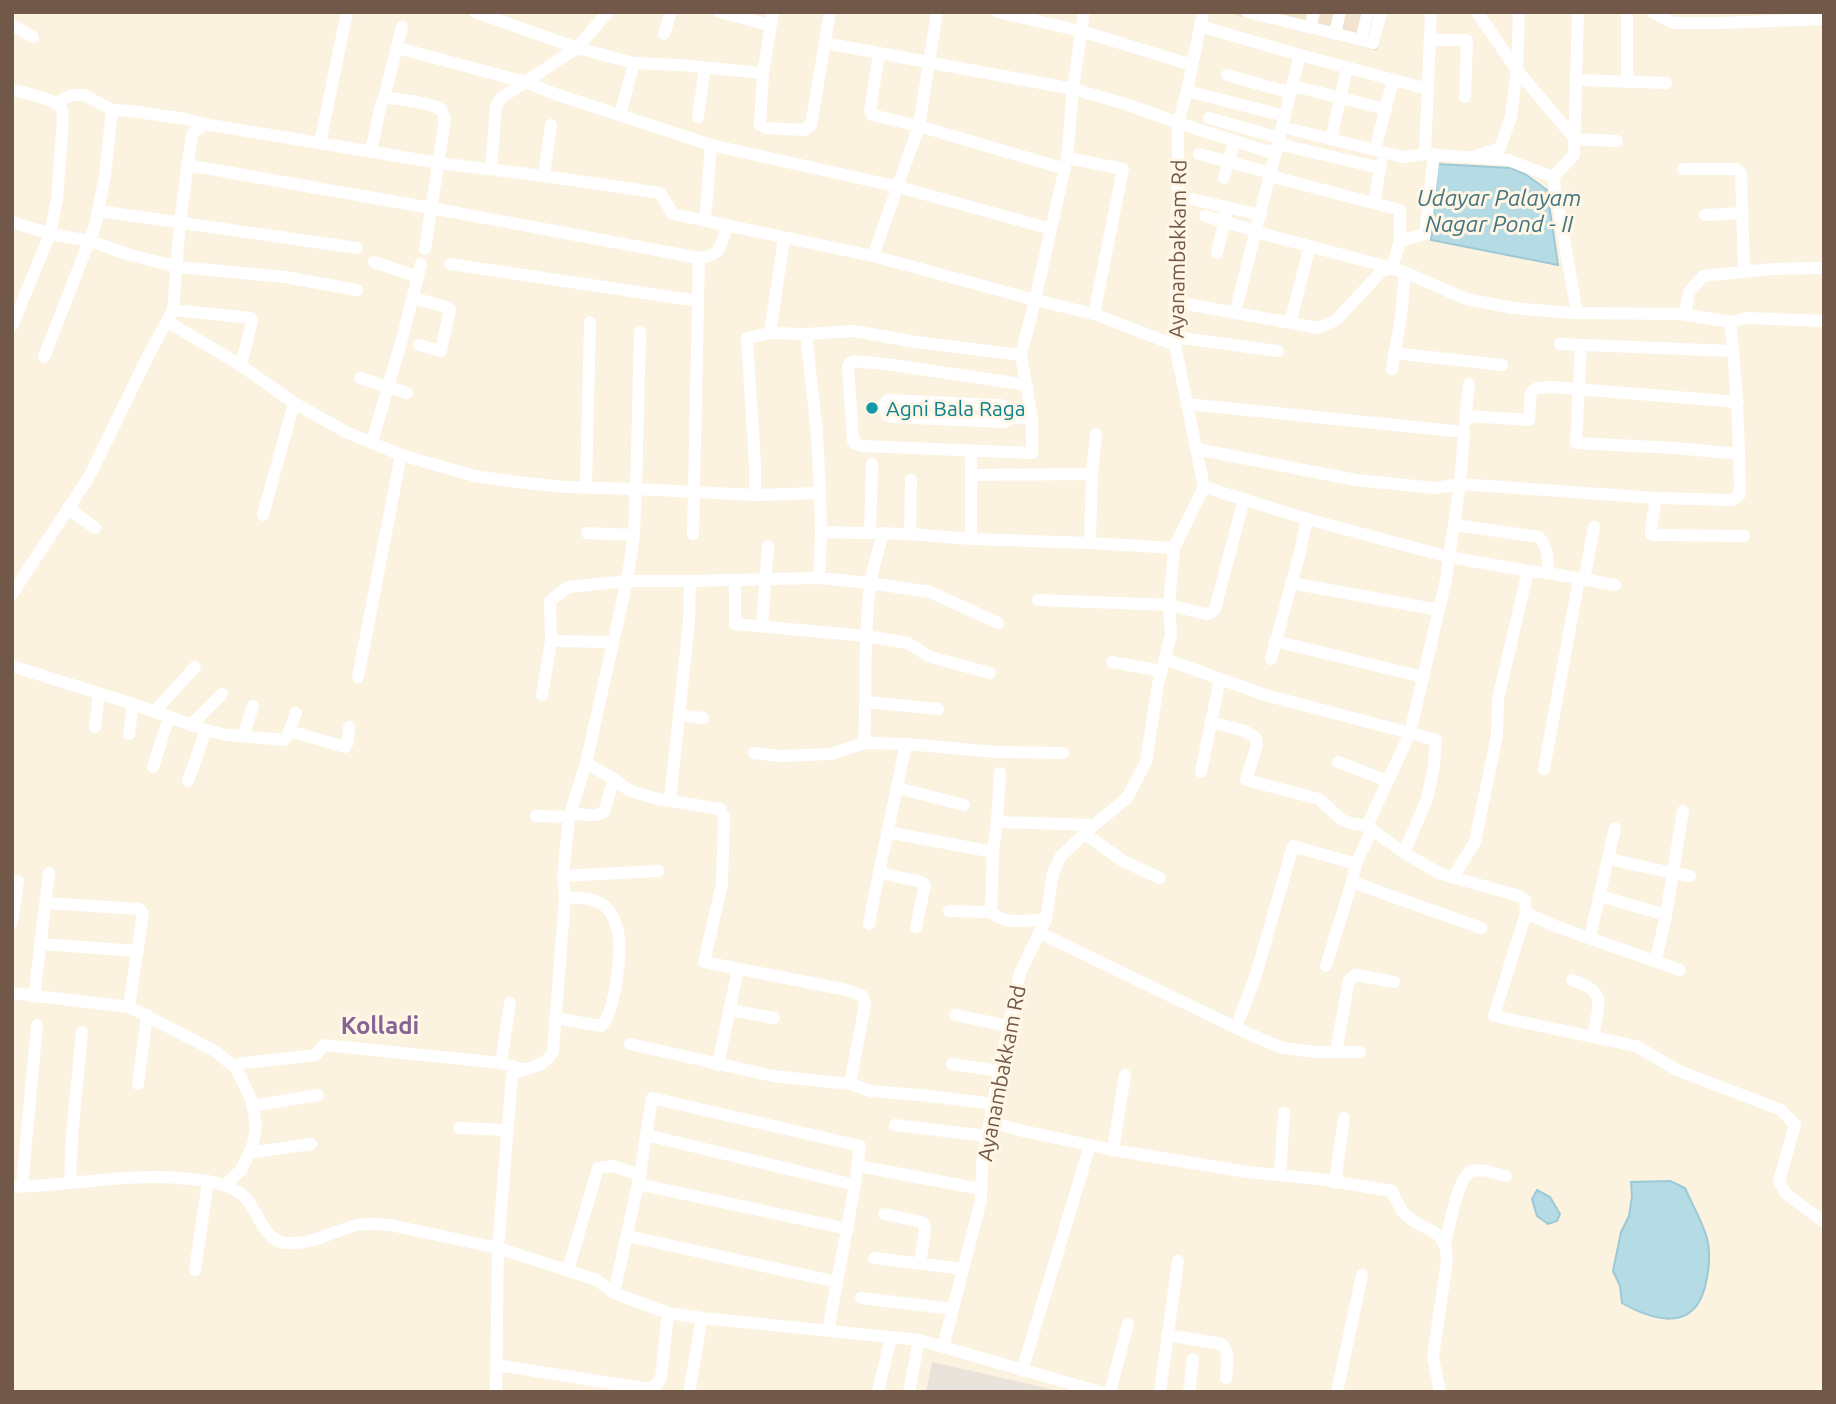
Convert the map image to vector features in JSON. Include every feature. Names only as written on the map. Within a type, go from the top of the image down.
[{"type":"street","points":[[475,12],[577,48],[634,63],[763,73]]},
{"type":"street","points":[[491,169],[496,106],[501,98],[577,48],[608,12]]},
{"type":"street","points":[[664,34],[671,12]]},
{"type":"street","points":[[719,12],[772,18],[763,73],[760,125],[765,128],[804,130],[811,125],[831,12]]},
{"type":"street","points":[[873,256],[919,126],[937,12]]},
{"type":"street","points":[[998,12],[1024,15],[1192,65]]},
{"type":"street","points":[[1027,385],[854,361],[848,366],[853,440],[862,446],[1032,453],[1032,419],[1027,385],[1021,355],[1066,163],[1084,12]]},
{"type":"street","name":"Ayanambakkam Rd","points":[[943,1347],[981,1200],[982,1163],[1020,973],[1046,919],[1054,873],[1061,856],[1127,798],[1146,762],[1171,635],[1169,605],[1174,548],[1204,487],[1175,341],[1178,123],[1203,12]]},
{"type":"street","points":[[1247,12],[1284,17],[1310,28],[1373,43],[1381,12]]},
{"type":"street","points":[[1310,28],[1314,12]]},
{"type":"street","points":[[1335,34],[1340,12]]},
{"type":"street","points":[[1361,40],[1368,12]]},
{"type":"street","points":[[1400,241],[1425,234],[1431,12]]},
{"type":"street","points":[[1477,12],[1517,70],[1575,139],[1617,141]]},
{"type":"street","points":[[1471,157],[1500,148],[1511,117],[1517,70],[1519,12]]},
{"type":"street","points":[[1553,177],[1574,155],[1577,12]]},
{"type":"street","points":[[1627,12],[1627,82]]},
{"type":"street","points":[[1652,12],[1673,23],[1699,18],[1801,16],[1824,19]]},
{"type":"street","points":[[320,143],[344,13]]},
{"type":"street","points":[[12,25],[33,37]]},
{"type":"street","points":[[1200,26],[1427,89]]},
{"type":"street","points":[[371,151],[402,27]]},
{"type":"street","points":[[1430,40],[1467,40],[1465,97]]},
{"type":"street","points":[[825,43],[1073,89],[1129,105],[1234,142],[1280,136],[1331,139],[1403,157],[1429,154],[1508,160],[1553,177]]},
{"type":"street","points":[[398,48],[525,82],[711,145],[899,187],[1051,229]]},
{"type":"street","points":[[879,53],[870,113],[1066,163],[1123,169],[1094,314]]},
{"type":"street","points":[[1235,313],[1300,55]]},
{"type":"street","points":[[620,115],[634,63]]},
{"type":"street","points":[[698,117],[705,68]]},
{"type":"street","points":[[1331,139],[1347,68]]},
{"type":"street","points":[[1227,75],[1385,108]]},
{"type":"street","points":[[1374,203],[1385,108],[1392,80]]},
{"type":"street","points":[[1577,80],[1666,83]]},
{"type":"street","points":[[12,90],[45,99],[63,110],[57,200],[50,234],[12,326]]},
{"type":"street","points":[[1187,91],[1280,136]]},
{"type":"street","points":[[57,104],[74,94],[84,95],[112,110],[185,119],[439,163],[660,193],[673,214],[873,256],[1094,314],[1175,341],[1278,351]]},
{"type":"street","points":[[384,99],[414,102],[439,109],[446,119],[425,249]]},
{"type":"street","points":[[44,357],[90,241],[99,211],[112,110]]},
{"type":"street","points":[[1209,118],[1280,136],[1380,168]]},
{"type":"street","points":[[12,594],[89,477],[170,316],[192,134],[205,124]]},
{"type":"street","points":[[544,176],[551,125]]},
{"type":"street","points":[[1224,178],[1234,142]]},
{"type":"street","points":[[705,221],[711,145]]},
{"type":"street","points":[[1199,153],[1400,210],[1398,271],[1401,317],[1392,369]]},
{"type":"street","points":[[187,165],[699,258],[712,256],[719,250],[727,226]]},
{"type":"street","points":[[1682,169],[1740,170],[1744,272]]},
{"type":"street","points":[[1553,177],[1577,313]]},
{"type":"street","points":[[1178,196],[1261,215]]},
{"type":"street","points":[[1217,253],[1227,207]]},
{"type":"street","points":[[99,211],[357,248]]},
{"type":"street","points":[[1705,215],[1743,213]]},
{"type":"street","points":[[1205,216],[1398,271],[1466,299],[1513,308],[1577,313],[1682,314],[1730,321],[1747,318],[1824,321]]},
{"type":"street","points":[[12,222],[50,234],[90,241],[177,267],[285,278],[357,290]]},
{"type":"street","points":[[770,333],[784,239]]},
{"type":"street","points":[[1290,323],[1310,246]]},
{"type":"street","points":[[693,534],[699,258]]},
{"type":"street","points":[[372,442],[419,271],[374,262]]},
{"type":"street","points":[[450,264],[698,301]]},
{"type":"street","points":[[1682,314],[1686,309],[1689,292],[1703,276],[1824,268]]},
{"type":"street","points":[[1176,302],[1318,328],[1336,320],[1382,271],[1398,271]]},
{"type":"street","points":[[413,298],[450,309],[441,351],[419,345]]},
{"type":"street","points":[[170,316],[251,318],[241,365]]},
{"type":"street","points":[[170,316],[294,403],[348,433],[401,455],[475,476],[516,482],[694,493],[820,493]]},
{"type":"street","points":[[1196,449],[1356,480],[1435,488],[1460,484],[1656,498],[1733,500],[1740,494],[1738,402],[1730,321]]},
{"type":"street","points":[[586,487],[590,322]]},
{"type":"street","points":[[755,495],[747,338],[770,333],[854,331],[1021,355]]},
{"type":"street","points":[[234,1066],[316,1055],[324,1045],[501,1063],[521,1069],[535,1068],[546,1062],[553,1052],[565,897],[563,876],[570,815],[586,763],[627,581],[634,535],[640,332]]},
{"type":"street","points":[[806,334],[817,433],[821,532],[819,578]]},
{"type":"street","points":[[1560,344],[1733,351]]},
{"type":"street","points":[[1581,345],[1576,443],[1739,454]]},
{"type":"street","points":[[1394,353],[1502,365]]},
{"type":"street","points":[[360,378],[407,393]]},
{"type":"street","points":[[1326,965],[1356,864],[1410,733],[1446,579],[1460,484],[1469,384]]},
{"type":"street","points":[[1466,415],[1529,420],[1531,393],[1537,388],[1552,387],[1738,402]]},
{"type":"street","points":[[1008,418],[1008,410],[999,405],[888,400],[885,404],[887,415],[891,417],[1003,422],[1008,418],[1032,419]]},
{"type":"street","points":[[263,515],[294,403]]},
{"type":"street","points":[[1187,404],[1464,432]]},
{"type":"street","points":[[1090,543],[1096,434]]},
{"type":"street","points":[[358,677],[401,455]]},
{"type":"street","points":[[971,459],[971,539]]},
{"type":"street","points":[[864,743],[867,702],[866,636],[877,533],[872,464]]},
{"type":"street","points":[[971,475],[1092,474]]},
{"type":"street","points":[[910,534],[911,480]]},
{"type":"street","points":[[1204,487],[1307,519],[1448,557],[1615,585]]},
{"type":"street","points":[[1656,498],[1651,528],[1651,534],[1654,536],[1745,536]]},
{"type":"street","points":[[1038,600],[1169,605],[1211,613],[1215,609],[1244,499]]},
{"type":"street","points":[[68,508],[95,528]]},
{"type":"street","points":[[1271,659],[1307,519]]},
{"type":"street","points":[[1454,525],[1539,537],[1546,545],[1548,573]]},
{"type":"street","points":[[1544,769],[1594,527]]},
{"type":"street","points":[[821,532],[1174,548]]},
{"type":"street","points":[[587,533],[634,535]]},
{"type":"street","points":[[762,627],[768,547]]},
{"type":"street","points":[[1453,877],[1475,842],[1497,735],[1498,699],[1528,571]]},
{"type":"street","points":[[542,695],[551,641],[550,601],[568,587],[627,581],[819,578],[930,592],[998,623]]},
{"type":"street","points":[[735,580],[736,624],[866,636],[908,643],[930,657],[990,673]]},
{"type":"street","points":[[670,800],[689,622],[690,581]]},
{"type":"street","points":[[1291,583],[1439,610]]},
{"type":"street","points":[[551,641],[613,642]]},
{"type":"street","points":[[1275,641],[1423,677]]},
{"type":"street","points":[[1112,662],[1163,665],[1436,740],[1427,799],[1404,853]]},
{"type":"street","points":[[12,666],[206,730],[284,740],[296,713]]},
{"type":"street","points":[[154,712],[195,667]]},
{"type":"street","points":[[1201,772],[1220,679]]},
{"type":"street","points":[[95,727],[99,694]]},
{"type":"street","points":[[191,725],[222,694]]},
{"type":"street","points":[[867,702],[938,709]]},
{"type":"street","points":[[129,734],[133,704]]},
{"type":"street","points":[[243,736],[253,706]]},
{"type":"street","points":[[679,715],[703,718]]},
{"type":"street","points":[[153,767],[169,717]]},
{"type":"street","points":[[1211,722],[1245,730],[1256,738],[1246,780],[1319,799],[1342,820],[1370,828],[1404,853],[1441,873],[1519,896],[1525,901],[1526,913],[1494,1016],[1636,1046],[1677,1070],[1781,1110],[1795,1125],[1779,1181],[1785,1194],[1824,1222]]},
{"type":"street","points":[[289,731],[345,747],[349,727]]},
{"type":"street","points":[[188,781],[206,730]]},
{"type":"street","points":[[754,753],[780,756],[821,755],[864,743],[996,752],[1063,753]]},
{"type":"street","points":[[869,925],[906,744]]},
{"type":"street","points":[[1338,762],[1388,781]]},
{"type":"street","points":[[586,763],[630,791],[658,799],[720,809],[724,817],[722,884],[705,962],[847,990],[863,996],[865,1005],[850,1084]]},
{"type":"street","points":[[991,912],[1000,773]]},
{"type":"street","points":[[536,816],[601,815],[614,779]]},
{"type":"street","points":[[897,788],[964,805]]},
{"type":"street","points":[[1656,960],[1683,811]]},
{"type":"street","points":[[997,822],[1089,830],[1123,861],[1160,878]]},
{"type":"street","points":[[1590,937],[1615,828]]},
{"type":"street","points":[[887,832],[993,852]]},
{"type":"street","points":[[1236,1027],[1255,978],[1293,846],[1356,864]]},
{"type":"street","points":[[1609,859],[1690,876]]},
{"type":"street","points":[[563,876],[658,871]]},
{"type":"street","points":[[34,997],[49,873]]},
{"type":"street","points":[[879,873],[922,882],[925,885],[916,927]]},
{"type":"street","points":[[12,922],[18,881]]},
{"type":"street","points":[[1352,882],[1481,928]]},
{"type":"street","points":[[1600,896],[1666,915]]},
{"type":"street","points":[[555,1018],[601,1026],[609,1014],[616,984],[619,937],[612,915],[607,907],[590,899],[565,897]]},
{"type":"street","points":[[46,903],[139,909],[143,913],[129,1007]]},
{"type":"street","points":[[949,911],[991,912],[1009,922],[1046,919]]},
{"type":"street","points":[[1526,913],[1555,926],[1680,970]]},
{"type":"street","points":[[1040,933],[1283,1048],[1315,1052],[1360,1052]]},
{"type":"street","points":[[40,944],[138,951]]},
{"type":"street","points":[[718,1065],[738,969]]},
{"type":"street","points":[[1336,1052],[1349,980],[1356,975],[1394,982]]},
{"type":"street","points":[[1572,980],[1593,988],[1598,994],[1593,1037]]},
{"type":"street","points":[[12,993],[129,1007],[215,1051],[234,1066],[244,1082],[256,1127],[252,1149],[241,1170],[225,1185]]},
{"type":"street","points":[[501,1063],[510,1003]]},
{"type":"street","points":[[730,1010],[774,1018]]},
{"type":"street","points":[[138,1084],[147,1015]]},
{"type":"street","points":[[955,1015],[1008,1026]]},
{"type":"street","points":[[37,1025],[17,1186],[176,1177],[208,1181],[225,1185],[243,1195],[270,1235],[284,1243],[323,1237],[373,1223],[403,1227],[498,1248],[568,1270],[597,1280],[614,1293],[668,1313],[919,1340],[1100,1392]]},
{"type":"street","points":[[70,1183],[82,1032]]},
{"type":"street","points":[[630,1044],[773,1076],[850,1084],[871,1091],[993,1104]]},
{"type":"street","points":[[952,1064],[999,1071]]},
{"type":"street","points":[[496,1392],[498,1248],[512,1076],[521,1069]]},
{"type":"street","points":[[1114,1150],[1125,1076]]},
{"type":"street","points":[[252,1106],[318,1095]]},
{"type":"street","points":[[614,1293],[639,1179],[652,1098],[860,1146],[848,1230],[828,1331]]},
{"type":"street","points":[[1280,1175],[1284,1113]]},
{"type":"street","points":[[1335,1183],[1344,1118]]},
{"type":"street","points":[[990,1122],[1090,1146],[1247,1172],[1319,1179],[1392,1191],[1403,1211],[1432,1230],[1447,1246],[1433,1357],[1440,1392]]},
{"type":"street","points":[[895,1125],[987,1136]]},
{"type":"street","points":[[459,1128],[508,1130]]},
{"type":"street","points":[[646,1135],[855,1185]]},
{"type":"street","points":[[249,1153],[311,1143]]},
{"type":"street","points":[[1022,1371],[1090,1146]]},
{"type":"street","points":[[568,1270],[598,1168],[613,1166],[639,1179],[848,1230]]},
{"type":"street","points":[[858,1166],[981,1189]]},
{"type":"street","points":[[1445,1243],[1460,1187],[1469,1172],[1478,1170],[1506,1176]]},
{"type":"street","points":[[195,1270],[208,1181]]},
{"type":"street","points":[[884,1213],[925,1224],[920,1263]]},
{"type":"street","points":[[627,1236],[837,1282]]},
{"type":"street","points":[[874,1258],[963,1269]]},
{"type":"street","points":[[1160,1392],[1178,1261]]},
{"type":"street","points":[[1337,1392],[1362,1275]]},
{"type":"street","points":[[861,1298],[953,1308]]},
{"type":"street","points":[[496,1365],[649,1389],[661,1378],[668,1313]]},
{"type":"street","points":[[689,1392],[702,1318]]},
{"type":"street","points":[[1110,1392],[1128,1324]]},
{"type":"street","points":[[1167,1335],[1223,1345],[1227,1355],[1226,1378]]},
{"type":"street","points":[[878,1392],[891,1337]]},
{"type":"street","points":[[909,1392],[919,1340]]},
{"type":"street","points":[[1189,1392],[1193,1359]]},
{"type":"shaded area","points":[[1385,12],[1378,51],[1231,14]]},
{"type":"shaded area","points":[[932,1362],[1064,1392],[926,1392]]},
{"type":"water","name":"Udayar Palayam Nagar Pond - II","points":[[1438,164],[1511,168],[1525,174],[1547,190],[1558,265],[1431,240]]},
{"type":"water","points":[[1670,1181],[1685,1188],[1705,1232],[1709,1256],[1705,1287],[1699,1301],[1682,1317],[1671,1319],[1659,1318],[1622,1303],[1620,1286],[1613,1271],[1621,1232],[1629,1216],[1631,1182]]},
{"type":"water","points":[[1537,1190],[1550,1197],[1560,1214],[1557,1221],[1548,1224],[1537,1216],[1532,1199]]},
{"type":"place","name":"Agni Bala Raga","points":[[872,408]]},
{"type":"district","name":"Kolladi","points":[[380,1025]]}]
